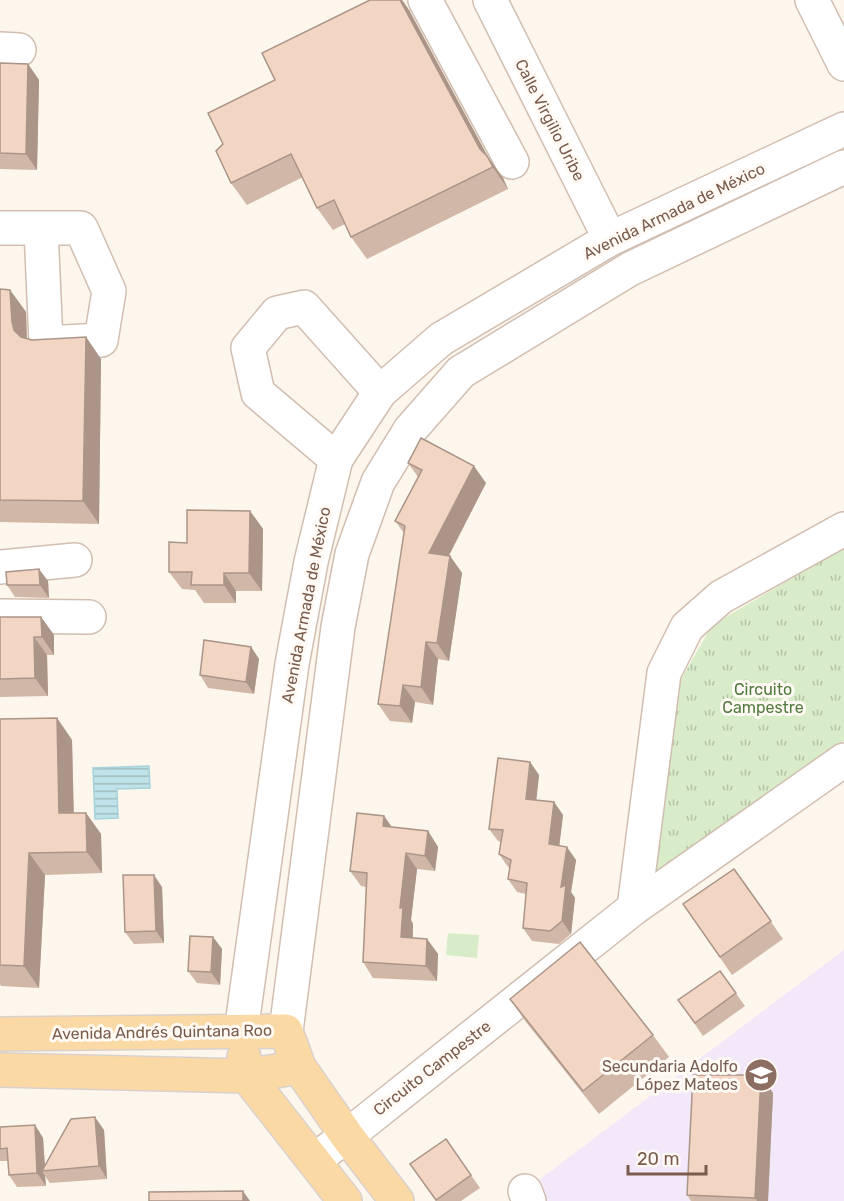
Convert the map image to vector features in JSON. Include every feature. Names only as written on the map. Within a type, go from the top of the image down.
[{"type":"main road","name":"Avenida Andrés Quintana Roo","points":[[0,1034],[286,1031],[300,1067],[347,1136],[397,1201]]},
{"type":"main road","name":"Avenida Armada de México","points":[[241,1032],[247,1076]]},
{"type":"main road","points":[[0,1070],[247,1076],[300,1067]]},
{"type":"main road","points":[[247,1076],[345,1201]]},
{"type":"street","points":[[425,0],[512,162]]},
{"type":"street","name":"Calle Virgilio Uribe","points":[[490,0],[610,239]]},
{"type":"street","points":[[812,0],[844,64]]},
{"type":"street","name":"Avenida Armada de México","points":[[241,1032],[292,664],[311,562],[336,459],[380,392],[441,339],[610,239],[844,129]]},
{"type":"street","name":"Avenida Armada de México","points":[[286,1031],[338,627],[352,554],[378,482],[410,430],[461,372],[630,269],[844,167]]},
{"type":"street","points":[[0,228],[41,230]]},
{"type":"street","points":[[336,459],[258,393],[248,348],[277,313],[304,308],[380,392]]},
{"type":"street","points":[[634,908],[664,673],[687,627],[721,597],[844,529]]},
{"type":"street","points":[[0,567],[75,560]]},
{"type":"street","points":[[0,616],[89,617]]},
{"type":"street","name":"Circuito Campestre","points":[[314,1160],[634,908],[844,760]]},
{"type":"shaded area","name":"Secundaria Adolfo López Mateos","points":[[844,950],[844,1201],[511,1201]]},
{"type":"green space","name":"Circuito Campestre","points":[[844,548],[844,741],[654,876],[679,683],[712,625]]},
{"type":"green space","points":[[448,933],[479,935],[477,958],[446,955]]},
{"type":"water","points":[[149,766],[150,788],[117,789],[118,818],[95,819],[93,768]]},
{"type":"building","points":[[370,0],[400,0],[480,149],[493,167],[351,237],[334,200],[317,208],[291,154],[231,183],[216,151],[223,144],[208,113],[275,80],[262,53]]},
{"type":"building","points":[[0,63],[28,64],[26,154],[0,153]]},
{"type":"building","points":[[0,289],[10,290],[12,322],[14,330],[21,337],[32,340],[86,337],[83,501],[0,500]]},
{"type":"building","points":[[421,438],[474,466],[429,553],[450,556],[437,643],[426,642],[421,687],[403,685],[400,706],[378,704],[405,526],[395,521],[422,470],[408,463]]},
{"type":"building","points":[[187,510],[250,511],[249,573],[224,573],[224,585],[191,585],[192,572],[169,572],[169,542],[187,543]]},
{"type":"building","points":[[39,569],[40,585],[7,585],[6,572]]},
{"type":"building","points":[[0,617],[41,617],[42,637],[34,637],[35,678],[0,679]]},
{"type":"building","points":[[204,640],[251,647],[246,682],[200,675]]},
{"type":"building","points":[[57,718],[59,813],[86,813],[87,852],[29,853],[24,966],[0,965],[0,719]]},
{"type":"building","points":[[498,758],[530,762],[526,799],[554,802],[549,844],[567,847],[561,887],[566,885],[562,921],[550,931],[523,928],[527,883],[508,879],[511,860],[499,854],[503,830],[489,829]]},
{"type":"building","points":[[357,813],[384,816],[383,826],[428,831],[425,856],[406,853],[400,908],[403,908],[401,937],[427,939],[426,966],[363,962],[367,873],[350,871]]},
{"type":"building","points":[[734,869],[771,921],[720,957],[683,904]]},
{"type":"building","points":[[123,875],[154,875],[156,931],[125,932]]},
{"type":"building","points":[[190,936],[213,937],[211,972],[188,971]]},
{"type":"building","points":[[580,942],[653,1035],[583,1091],[510,999]]},
{"type":"building","points":[[720,971],[736,993],[695,1023],[678,1000]]},
{"type":"building","points":[[693,1075],[761,1075],[755,1198],[687,1195]]},
{"type":"building","points":[[95,1117],[99,1166],[42,1171],[71,1119]]},
{"type":"building","points":[[35,1125],[37,1173],[9,1175],[7,1148],[0,1149],[0,1127]]},
{"type":"building","points":[[446,1139],[471,1175],[436,1200],[410,1164]]},
{"type":"building","points":[[243,1191],[243,1201],[149,1201],[149,1192]]},
{"type":"place","name":"Secundaria Adolfo López Mateos","points":[[761,1075]]}]
